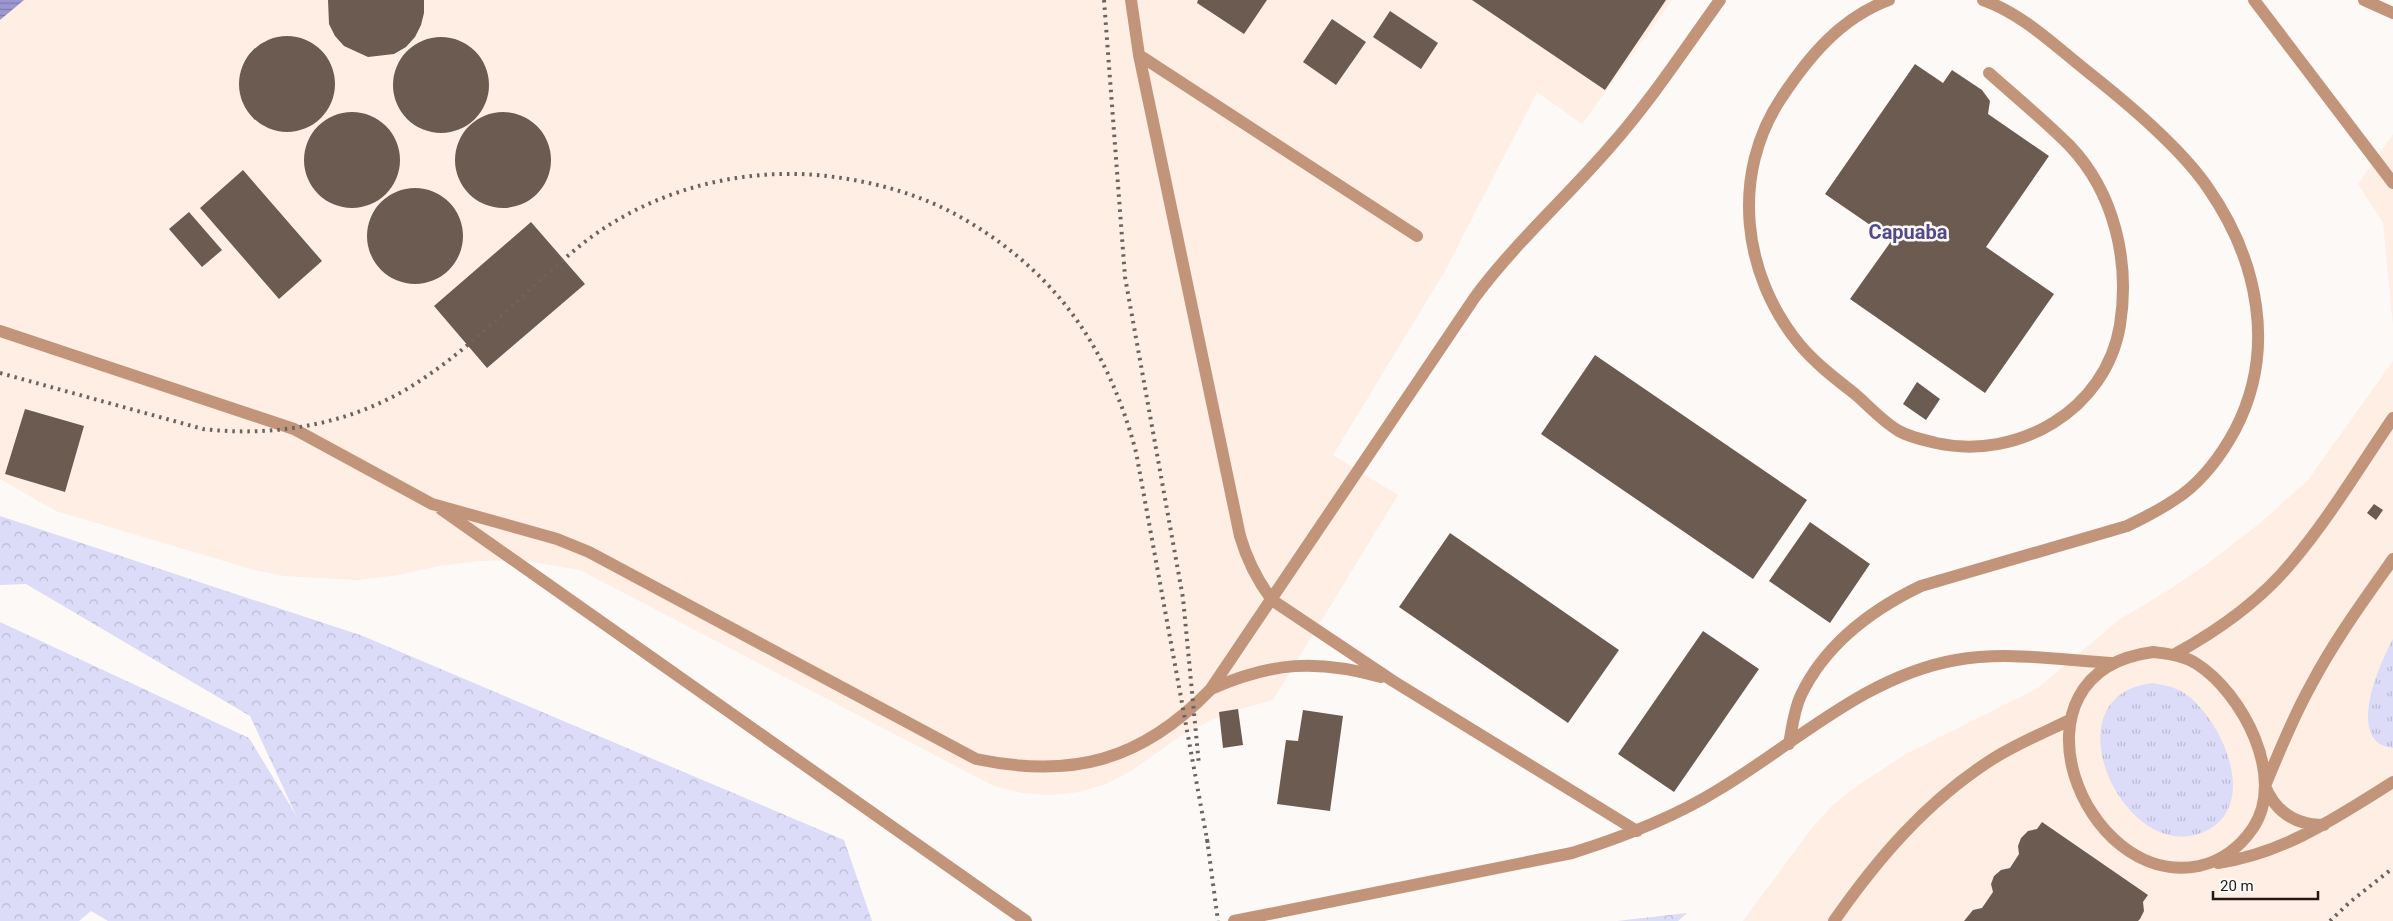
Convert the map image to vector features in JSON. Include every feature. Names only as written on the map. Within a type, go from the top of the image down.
[{"type":"lane","points":[[1131,0],[1139,55],[1240,536],[1254,573],[1272,600],[1393,681],[1637,831]]},
{"type":"lane","points":[[432,504],[556,539],[589,552],[976,759],[1039,768],[1072,766],[1103,759],[1133,748],[1161,732],[1187,713],[1210,690],[1475,297],[1501,262],[1532,228],[1565,198],[1610,147],[1654,93],[1720,0]]},
{"type":"lane","points":[[1889,0],[1872,7],[1848,21],[1827,40],[1800,69],[1779,101],[1761,136],[1752,167],[1748,199],[1749,231],[1756,262],[1767,292],[1782,319],[1800,345],[1822,367],[1899,431],[1923,440],[1948,445],[1975,446],[1999,444],[2045,428],[2065,416],[2085,398],[2101,377],[2119,329],[2123,298],[2123,266],[2117,235],[2110,211],[2099,188],[2070,146],[1989,73]]},
{"type":"lane","points":[[1789,744],[1800,696],[1818,666],[1840,640],[1866,617],[1893,599],[1921,586],[2127,526],[2157,512],[2184,493],[2208,470],[2228,444],[2242,417],[2252,390],[2258,360],[2257,302],[2239,243],[2225,214],[2208,187],[2188,162],[2102,83],[2017,16],[1983,0]]},
{"type":"lane","points":[[2254,0],[2393,183]]},
{"type":"lane","points":[[2364,0],[2393,13]]},
{"type":"lane","points":[[1139,55],[1417,236]]},
{"type":"lane","points":[[0,331],[294,429],[432,504],[1026,921]]},
{"type":"lane","points":[[2175,654],[2226,624],[2260,595],[2291,563],[2319,527],[2393,418]]},
{"type":"lane","points":[[2208,864],[2226,856],[2242,843],[2255,826],[2262,807],[2265,786],[2286,734],[2311,684],[2341,634],[2393,559]]},
{"type":"lane","points":[[2324,825],[2310,825],[2296,821],[2276,807],[2265,786],[2261,760],[2254,735],[2243,712],[2215,678],[2196,663],[2175,654],[2153,652],[2132,655],[2111,663],[2092,678],[2078,698],[2070,720],[2068,743],[2079,790],[2090,811],[2107,832],[2128,849],[2151,862],[2169,867],[2189,868],[2241,859],[2273,850],[2324,825],[2393,782]]},
{"type":"lane","points":[[1234,921],[1572,854],[1637,831],[1717,791],[1854,699],[1902,675],[1928,666],[1984,656],[2111,663]]},
{"type":"lane","points":[[1210,690],[1262,670],[1289,666],[1341,667],[1393,681]]},
{"type":"lane","points":[[1834,921],[1890,847],[1922,814],[1949,791],[1991,760],[2070,720]]},
{"type":"shaded area","points":[[0,0],[24,0],[0,20]]},
{"type":"shaded area","points":[[24,0],[1672,0],[1582,124],[1537,92],[1445,271],[1333,455],[1398,495],[1273,700],[1240,709],[1209,721],[1182,735],[1131,771],[1106,784],[1079,792],[1050,795],[1022,793],[994,786],[580,570],[520,560],[479,561],[358,580],[284,576],[251,569],[56,511],[0,479],[0,20]]},
{"type":"shaded area","points":[[2393,134],[2393,325],[2383,223],[2358,184]]},
{"type":"shaded area","points":[[2393,361],[2393,921],[1743,921],[1811,829],[1832,806],[1857,786],[1906,754],[2038,688],[2120,619],[2206,565],[2259,524],[2308,480]]},
{"type":"green space","points":[[0,516],[363,636],[844,840],[872,921],[108,921],[91,911],[79,921],[0,921],[0,622],[249,738],[296,815],[250,716],[26,584],[0,585]]},
{"type":"green space","points":[[2393,639],[2393,748],[2378,743],[2370,732],[2368,717],[2374,682]]},
{"type":"green space","points":[[2153,683],[2179,690],[2194,701],[2208,717],[2220,736],[2228,757],[2233,779],[2231,799],[2224,817],[2208,830],[2178,837],[2150,827],[2126,806],[2109,777],[2101,746],[2104,717],[2120,695]]},
{"type":"green space","points":[[1687,913],[1678,921],[1617,921]]},
{"type":"building","points":[[328,0],[424,0],[424,13],[415,37],[406,47],[394,54],[368,57],[344,46],[335,36],[329,24]]},
{"type":"building","points":[[1198,0],[1267,0],[1244,34],[1197,3]]},
{"type":"building","points":[[1472,0],[1666,0],[1605,90]]},
{"type":"building","points":[[1390,11],[1438,43],[1421,69],[1373,37]]},
{"type":"building","points":[[1332,19],[1366,42],[1336,85],[1303,62]]},
{"type":"building","points":[[287,36],[306,39],[321,50],[332,65],[335,84],[332,103],[321,118],[306,129],[287,132],[268,129],[253,118],[242,103],[239,84],[242,65],[253,50],[268,39]]},
{"type":"building","points":[[441,37],[460,40],[475,51],[486,66],[489,85],[486,104],[475,119],[460,130],[441,133],[422,130],[407,119],[396,104],[393,85],[396,66],[407,51],[422,40]]},
{"type":"building","points":[[1915,64],[1943,83],[1952,70],[1982,90],[1990,101],[1988,114],[2049,156],[1986,247],[2054,294],[1985,393],[1850,299],[1892,240],[1825,194]]},
{"type":"building","points":[[352,112],[371,115],[386,126],[397,141],[400,160],[397,179],[386,194],[371,205],[352,208],[333,205],[318,194],[307,179],[304,160],[307,141],[318,126],[333,115]]},
{"type":"building","points":[[503,112],[522,115],[537,126],[548,141],[551,160],[548,179],[537,194],[522,205],[503,208],[484,205],[469,194],[458,179],[455,160],[458,141],[469,126],[484,115]]},
{"type":"building","points":[[243,170],[322,261],[279,299],[200,208]]},
{"type":"building","points":[[415,188],[434,191],[449,202],[460,217],[463,236],[460,255],[449,270],[434,281],[415,284],[396,281],[381,270],[370,255],[367,236],[370,217],[381,202],[396,191]]},
{"type":"building","points":[[189,212],[222,250],[202,267],[169,229]]},
{"type":"building","points":[[531,222],[585,284],[487,368],[434,306]]},
{"type":"building","points":[[1595,355],[1807,500],[1753,579],[1541,434]]},
{"type":"building","points":[[1917,382],[1940,399],[1926,420],[1903,404]]},
{"type":"building","points":[[25,409],[84,426],[65,492],[5,474]]},
{"type":"building","points":[[2374,504],[2383,510],[2376,520],[2367,513]]},
{"type":"building","points":[[1810,522],[1870,564],[1830,623],[1769,581]]},
{"type":"building","points":[[1450,533],[1619,650],[1568,723],[1399,607]]},
{"type":"building","points":[[1703,631],[1759,669],[1674,792],[1618,754]]},
{"type":"building","points":[[1238,709],[1243,745],[1223,748],[1219,712]]},
{"type":"building","points":[[1303,710],[1343,716],[1330,811],[1277,804],[1286,740],[1298,741]]},
{"type":"building","points":[[2042,822],[2148,895],[2143,902],[2144,911],[2138,921],[1964,921],[1973,910],[1982,908],[1993,892],[1991,884],[1994,876],[2001,870],[2010,868],[2019,854],[2018,846],[2021,838],[2028,831],[2037,829]]},
{"type":"railway","points":[[1104,0],[1125,277],[1183,598],[1199,765]]},
{"type":"railway","points":[[0,373],[203,429],[262,431],[320,423],[376,405],[402,392],[427,376],[485,330],[576,249],[629,213],[659,200],[689,189],[720,181],[752,176],[785,174],[837,177],[915,196],[969,222],[1030,267],[1055,292],[1076,320],[1095,349],[1111,381],[1125,415],[1136,452],[1208,845]]},
{"type":"railway","points":[[1207,839],[1218,921]]},
{"type":"railway","points":[[2330,921],[2350,902],[2393,868]]},
{"type":"district","name":"Capuaba","points":[[1908,232]]}]
